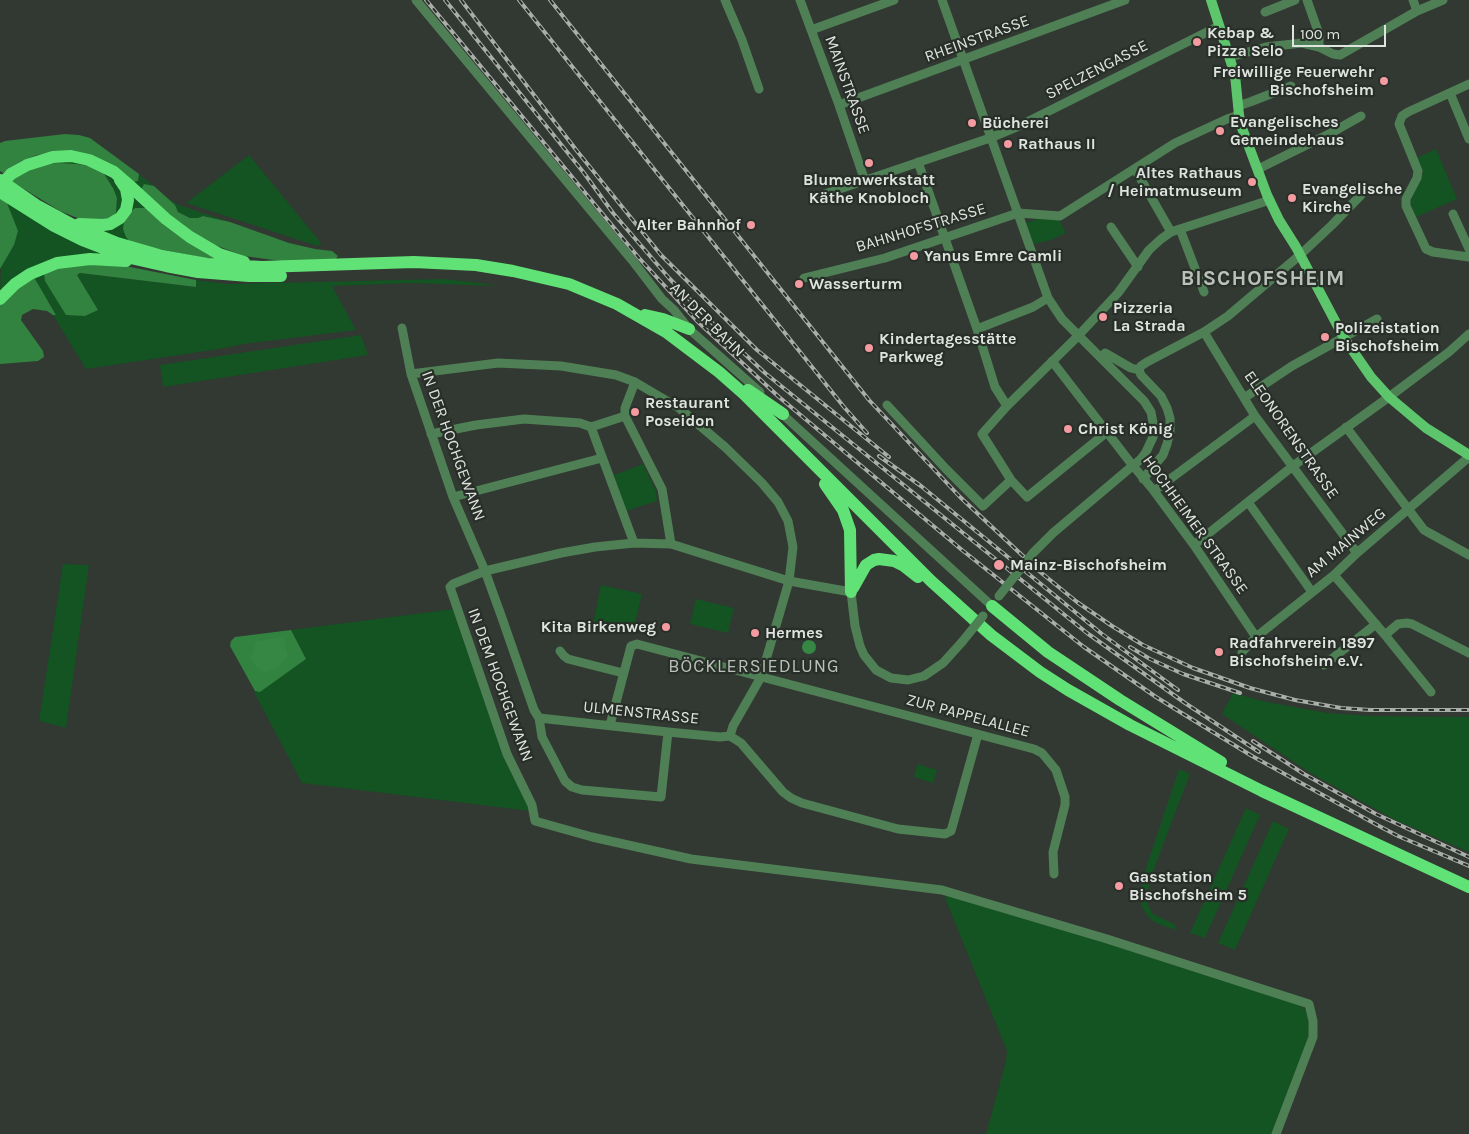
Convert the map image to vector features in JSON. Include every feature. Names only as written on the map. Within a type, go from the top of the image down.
[{"type":"highway","points":[[0,186],[6,177],[35,161],[62,156],[89,160],[114,172],[177,229],[219,254],[262,267]]},
{"type":"highway","points":[[71,224],[103,225],[110,224],[120,218],[127,205],[127,194],[124,185],[114,172]]},
{"type":"highway","points":[[6,177],[36,205],[71,224],[117,243],[162,256],[207,264],[262,267],[414,262],[496,267],[569,284],[633,312],[666,332],[719,372],[744,394],[931,581],[970,617],[1018,656],[1096,707],[1262,791],[1469,889]]},
{"type":"highway","points":[[0,192],[54,226],[82,240],[111,252],[149,263],[198,272],[249,276],[414,269],[458,270],[519,277],[565,289],[616,310],[675,345],[710,371],[746,404],[920,578],[986,640],[1036,676],[1081,705],[1159,747],[1278,805],[1469,889]]},
{"type":"highway","points":[[0,299],[15,284],[30,274],[57,263],[90,259],[149,263]]},
{"type":"highway","points":[[633,312],[663,319],[689,329]]},
{"type":"highway","points":[[719,372],[783,414]]},
{"type":"highway","points":[[825,484],[843,510],[850,530],[851,592]]},
{"type":"highway","points":[[851,592],[866,565],[874,560],[894,561],[920,578]]},
{"type":"highway","points":[[996,601],[1048,652],[1120,700],[1221,762],[1262,791]]},
{"type":"main road","points":[[1211,0],[1230,58],[1245,138],[1279,220],[1300,255],[1344,338],[1365,370],[1389,397],[1426,428],[1469,456]]},
{"type":"street","name":"AN DER BAHN","points":[[416,0],[632,260],[662,299],[674,310],[689,329],[996,601]]},
{"type":"street","points":[[725,0],[742,40],[759,89]]},
{"type":"street","name":"MAINSTRASSE","points":[[800,0],[840,105],[866,181]]},
{"type":"street","points":[[811,30],[894,0]]},
{"type":"street","points":[[668,732],[662,797],[582,790],[572,787],[565,781],[542,737],[539,718],[534,710],[485,571],[595,547],[634,543],[671,544],[789,581],[851,592],[855,626],[860,646],[872,667],[881,674],[896,680],[919,678],[935,669],[951,655],[1033,553],[1053,533],[1141,458],[1153,437],[1154,428],[1147,404],[1062,319],[1048,298],[942,0]]},
{"type":"street","name":"RHEINSTRASSE","points":[[840,105],[1125,0]]},
{"type":"street","points":[[1265,12],[1295,0]]},
{"type":"street","points":[[1307,0],[1319,34],[1319,47]]},
{"type":"street","points":[[1413,0],[1417,11]]},
{"type":"street","points":[[1230,58],[1266,47],[1302,43],[1340,55],[1417,11],[1443,0]]},
{"type":"street","name":"SPELZENGASSE","points":[[816,197],[990,138],[1019,126],[1220,26]]},
{"type":"street","points":[[1469,84],[1408,112],[1402,116],[1400,121],[1400,128],[1418,171],[1417,178],[1406,199],[1406,206],[1426,249],[1469,258]]},
{"type":"street","points":[[1018,213],[1060,216],[1175,144],[1227,119],[1250,102],[1291,86]]},
{"type":"street","points":[[1450,92],[1469,139]]},
{"type":"street","points":[[1258,169],[1331,134],[1361,116]]},
{"type":"street","points":[[918,162],[977,329],[995,387],[1007,406]]},
{"type":"street","points":[[1134,169],[1175,230],[1204,292]]},
{"type":"street","points":[[1139,370],[1147,362],[1204,332],[1228,316],[1300,255],[1361,195]]},
{"type":"street","points":[[1107,432],[1027,497],[1012,481],[982,434],[1118,293],[1152,247],[1175,230],[1270,200]]},
{"type":"street","name":"BAHNHOFSTRASSE","points":[[804,278],[885,258],[1018,213]]},
{"type":"street","points":[[1453,214],[1469,249]]},
{"type":"street","points":[[1111,228],[1138,267]]},
{"type":"street","points":[[977,329],[1048,298]]},
{"type":"street","points":[[1244,398],[1292,366],[1377,319]]},
{"type":"street","name":"IN DER HOCHGEWANN","points":[[402,328],[411,374],[431,434],[453,497],[485,571]]},
{"type":"street","name":"ELEONORENSTRASSE","points":[[1204,332],[1255,416],[1357,553]]},
{"type":"street","points":[[1194,545],[1293,466],[1449,352],[1469,334]]},
{"type":"street","points":[[1105,353],[1131,368],[1139,370]]},
{"type":"street","name":"HOCHHEIMER STRASSE","points":[[1052,361],[1194,545],[1256,637]]},
{"type":"street","points":[[411,374],[498,363],[561,366],[616,375],[635,382],[679,408],[725,447],[762,483],[784,512],[791,534],[793,547],[789,581],[760,677],[733,726],[730,736],[741,742],[783,792],[792,798],[802,803],[898,829],[946,834],[950,831],[953,824],[978,734]]},
{"type":"street","points":[[1139,370],[1141,375],[1161,396],[1170,418],[1170,432],[1163,455],[1143,479]]},
{"type":"street","points":[[635,382],[625,408],[626,416],[662,489],[671,544]]},
{"type":"street","points":[[887,405],[983,506],[1012,481]]},
{"type":"street","points":[[431,434],[524,419],[580,423],[591,427],[626,416]]},
{"type":"street","points":[[1154,491],[1255,416]]},
{"type":"street","points":[[591,427],[634,543]]},
{"type":"street","points":[[1346,427],[1424,530],[1469,555]]},
{"type":"street","name":"AM MAINWEG","points":[[1242,652],[1256,637],[1334,574],[1469,456]]},
{"type":"street","points":[[453,497],[602,458]]},
{"type":"street","points":[[1248,502],[1312,592]]},
{"type":"street","name":"IN DEM HOCHGEWANN","points":[[485,571],[450,587],[507,754],[532,805],[535,821],[592,837],[691,860],[942,890],[1111,940],[1309,1004],[1313,1021],[1313,1037],[1276,1134]]},
{"type":"street","points":[[1334,574],[1431,692]]},
{"type":"street","points":[[1385,635],[1398,624],[1407,623],[1469,653]]},
{"type":"street","points":[[1324,665],[1376,624]]},
{"type":"street","name":"ZUR PAPPELALLEE","points":[[623,673],[631,646],[637,644],[1034,749],[1042,753],[1056,770],[1065,797],[1065,805],[1053,852],[1054,874]]},
{"type":"street","points":[[560,651],[568,659],[623,673],[610,725]]},
{"type":"street","name":"ULMENSTRASSE","points":[[539,718],[720,737],[730,736]]},
{"type":"shaded area","points":[[65,134],[90,138],[139,174],[138,181],[133,182],[55,152],[37,155],[21,161],[3,173],[0,171],[0,143]]},
{"type":"shaded area","points":[[1436,149],[1457,199],[1416,217],[1410,203],[1423,172],[1417,158]]},
{"type":"shaded area","points":[[249,155],[322,244],[317,246],[186,203]]},
{"type":"shaded area","points":[[69,159],[111,174],[122,190],[123,206],[113,218],[113,188],[103,172],[58,163]]},
{"type":"shaded area","points":[[58,163],[94,167],[103,172],[117,198],[116,212],[113,218],[85,221],[60,211],[11,181],[37,164]]},
{"type":"shaded area","points":[[139,174],[154,186],[144,184],[143,193],[133,182],[138,181]]},
{"type":"shaded area","points":[[144,184],[154,186],[175,205],[178,212],[190,218],[203,216],[230,222],[289,243],[332,251],[338,256],[335,260],[288,262],[244,256],[207,242],[184,229],[143,193],[142,188]]},
{"type":"shaded area","points":[[131,195],[153,212],[132,244],[101,233],[113,225]]},
{"type":"shaded area","points":[[164,196],[179,205],[230,222],[203,216],[190,218],[178,212],[175,205]]},
{"type":"shaded area","points":[[0,197],[7,203],[18,231],[14,245],[0,269]]},
{"type":"shaded area","points":[[7,203],[122,258],[91,254],[0,293],[1,266],[14,245]]},
{"type":"shaded area","points":[[135,208],[145,208],[153,212],[221,261],[132,244],[126,237],[123,229],[124,221],[128,214]]},
{"type":"shaded area","points":[[1040,218],[1059,220],[1066,233],[1051,240],[1034,244],[1026,223]]},
{"type":"shaded area","points":[[62,264],[115,264],[196,280],[196,287],[80,273],[77,275],[98,310],[85,316],[66,315],[45,281],[44,274]]},
{"type":"shaded area","points":[[45,269],[98,310],[77,275],[80,273],[195,287],[196,280],[227,284],[444,279],[497,286],[411,283],[332,286],[356,330],[244,344],[86,369],[53,315],[56,315],[49,302],[26,278]]},
{"type":"shaded area","points":[[32,278],[35,279],[56,315],[47,311],[33,309],[22,315],[21,320],[43,351],[44,357],[38,361],[0,364],[0,305],[17,284]]},
{"type":"shaded area","points":[[361,335],[368,355],[163,387],[160,365]]},
{"type":"shaded area","points":[[643,464],[656,491],[657,501],[626,511],[614,475]]},
{"type":"shaded area","points":[[63,564],[89,565],[66,728],[39,721]]},
{"type":"shaded area","points":[[601,585],[642,594],[633,633],[593,624]]},
{"type":"shaded area","points":[[696,599],[734,608],[728,633],[690,624]]},
{"type":"shaded area","points":[[454,609],[530,811],[302,783],[254,692],[260,691],[305,659],[291,630]]},
{"type":"shaded area","points":[[291,630],[306,659],[260,692],[255,691],[230,646],[231,641],[235,637]]},
{"type":"shaded area","points":[[283,637],[288,656],[277,668],[265,672],[256,667],[251,658],[256,641]]},
{"type":"shaded area","points":[[806,640],[812,640],[816,647],[812,654],[806,654],[802,650],[802,644]]},
{"type":"shaded area","points":[[1233,693],[1262,701],[1327,713],[1371,716],[1469,717],[1469,852],[1395,820],[1312,774],[1222,714]]},
{"type":"shaded area","points":[[917,764],[937,770],[933,783],[914,777]]},
{"type":"shaded area","points":[[1179,769],[1190,774],[1151,877],[1147,895],[1148,905],[1153,914],[1176,925],[1175,930],[1156,923],[1148,917],[1142,907],[1139,894]]},
{"type":"shaded area","points":[[1246,808],[1260,815],[1205,938],[1190,933]]},
{"type":"shaded area","points":[[1273,821],[1289,829],[1235,950],[1218,943]]},
{"type":"shaded area","points":[[948,893],[1299,1004],[1307,1012],[1308,1042],[1272,1134],[986,1134],[1007,1051],[945,898]]},
{"type":"railway","points":[[426,0],[639,258],[697,321],[779,397],[962,550],[1084,647],[1180,712],[1252,756],[1379,826],[1469,866]]},
{"type":"railway","points":[[445,0],[584,173],[613,213],[669,278],[716,327],[765,373],[1087,633],[1185,703],[1259,752]]},
{"type":"railway","points":[[461,0],[577,151],[661,255],[757,350],[889,457]]},
{"type":"railway","points":[[519,0],[844,407],[867,433]]},
{"type":"railway","points":[[550,0],[869,400],[960,497],[1039,571],[1077,602],[1143,645],[1193,668],[1250,688],[1295,700],[1341,708],[1370,710],[1469,710]]},
{"type":"railway","points":[[879,456],[921,486],[1102,634],[1178,690]]},
{"type":"railway","points":[[1130,647],[1150,659],[1183,674],[1240,693]]},
{"type":"railway","points":[[1253,741],[1304,774],[1376,814],[1469,857]]},
{"type":"place","name":"Kebap & Pizza Selo","points":[[1197,42]]},
{"type":"place","name":"Freiwillige Feuerwehr Bischofsheim","points":[[1384,81]]},
{"type":"place","name":"Bücherei","points":[[972,123]]},
{"type":"place","name":"Evangelisches Gemeindehaus","points":[[1220,131]]},
{"type":"place","name":"Rathaus II","points":[[1008,144]]},
{"type":"place","name":"Blumenwerkstatt Käthe Knobloch","points":[[869,163]]},
{"type":"place","name":"Altes Rathaus / Heimatmuseum","points":[[1252,182]]},
{"type":"place","name":"Evangelische Kirche","points":[[1292,198]]},
{"type":"place","name":"Alter Bahnhof","points":[[751,225]]},
{"type":"place","name":"Yanus Emre Camli","points":[[914,256]]},
{"type":"place","name":"Wasserturm","points":[[799,284]]},
{"type":"place","name":"Pizzeria La Strada","points":[[1103,317]]},
{"type":"place","name":"Polizeistation Bischofsheim","points":[[1325,337]]},
{"type":"place","name":"Kindertagesstätte Parkweg","points":[[869,348]]},
{"type":"place","name":"Restaurant Poseidon","points":[[635,412]]},
{"type":"place","name":"Christ König","points":[[1068,429]]},
{"type":"place","name":"Mainz-Bischofsheim","points":[[999,565]]},
{"type":"place","name":"Kita Birkenweg","points":[[666,627]]},
{"type":"place","name":"Hermes","points":[[755,633]]},
{"type":"place","name":"Radfahrverein 1897 Bischofsheim e.V.","points":[[1219,652]]},
{"type":"place","name":"Gasstation Bischofsheim 5","points":[[1119,886]]},
{"type":"district","name":"BISCHOFSHEIM","points":[[1263,279]]},
{"type":"district","name":"BÖCKLERSIEDLUNG","points":[[754,667]]}]
